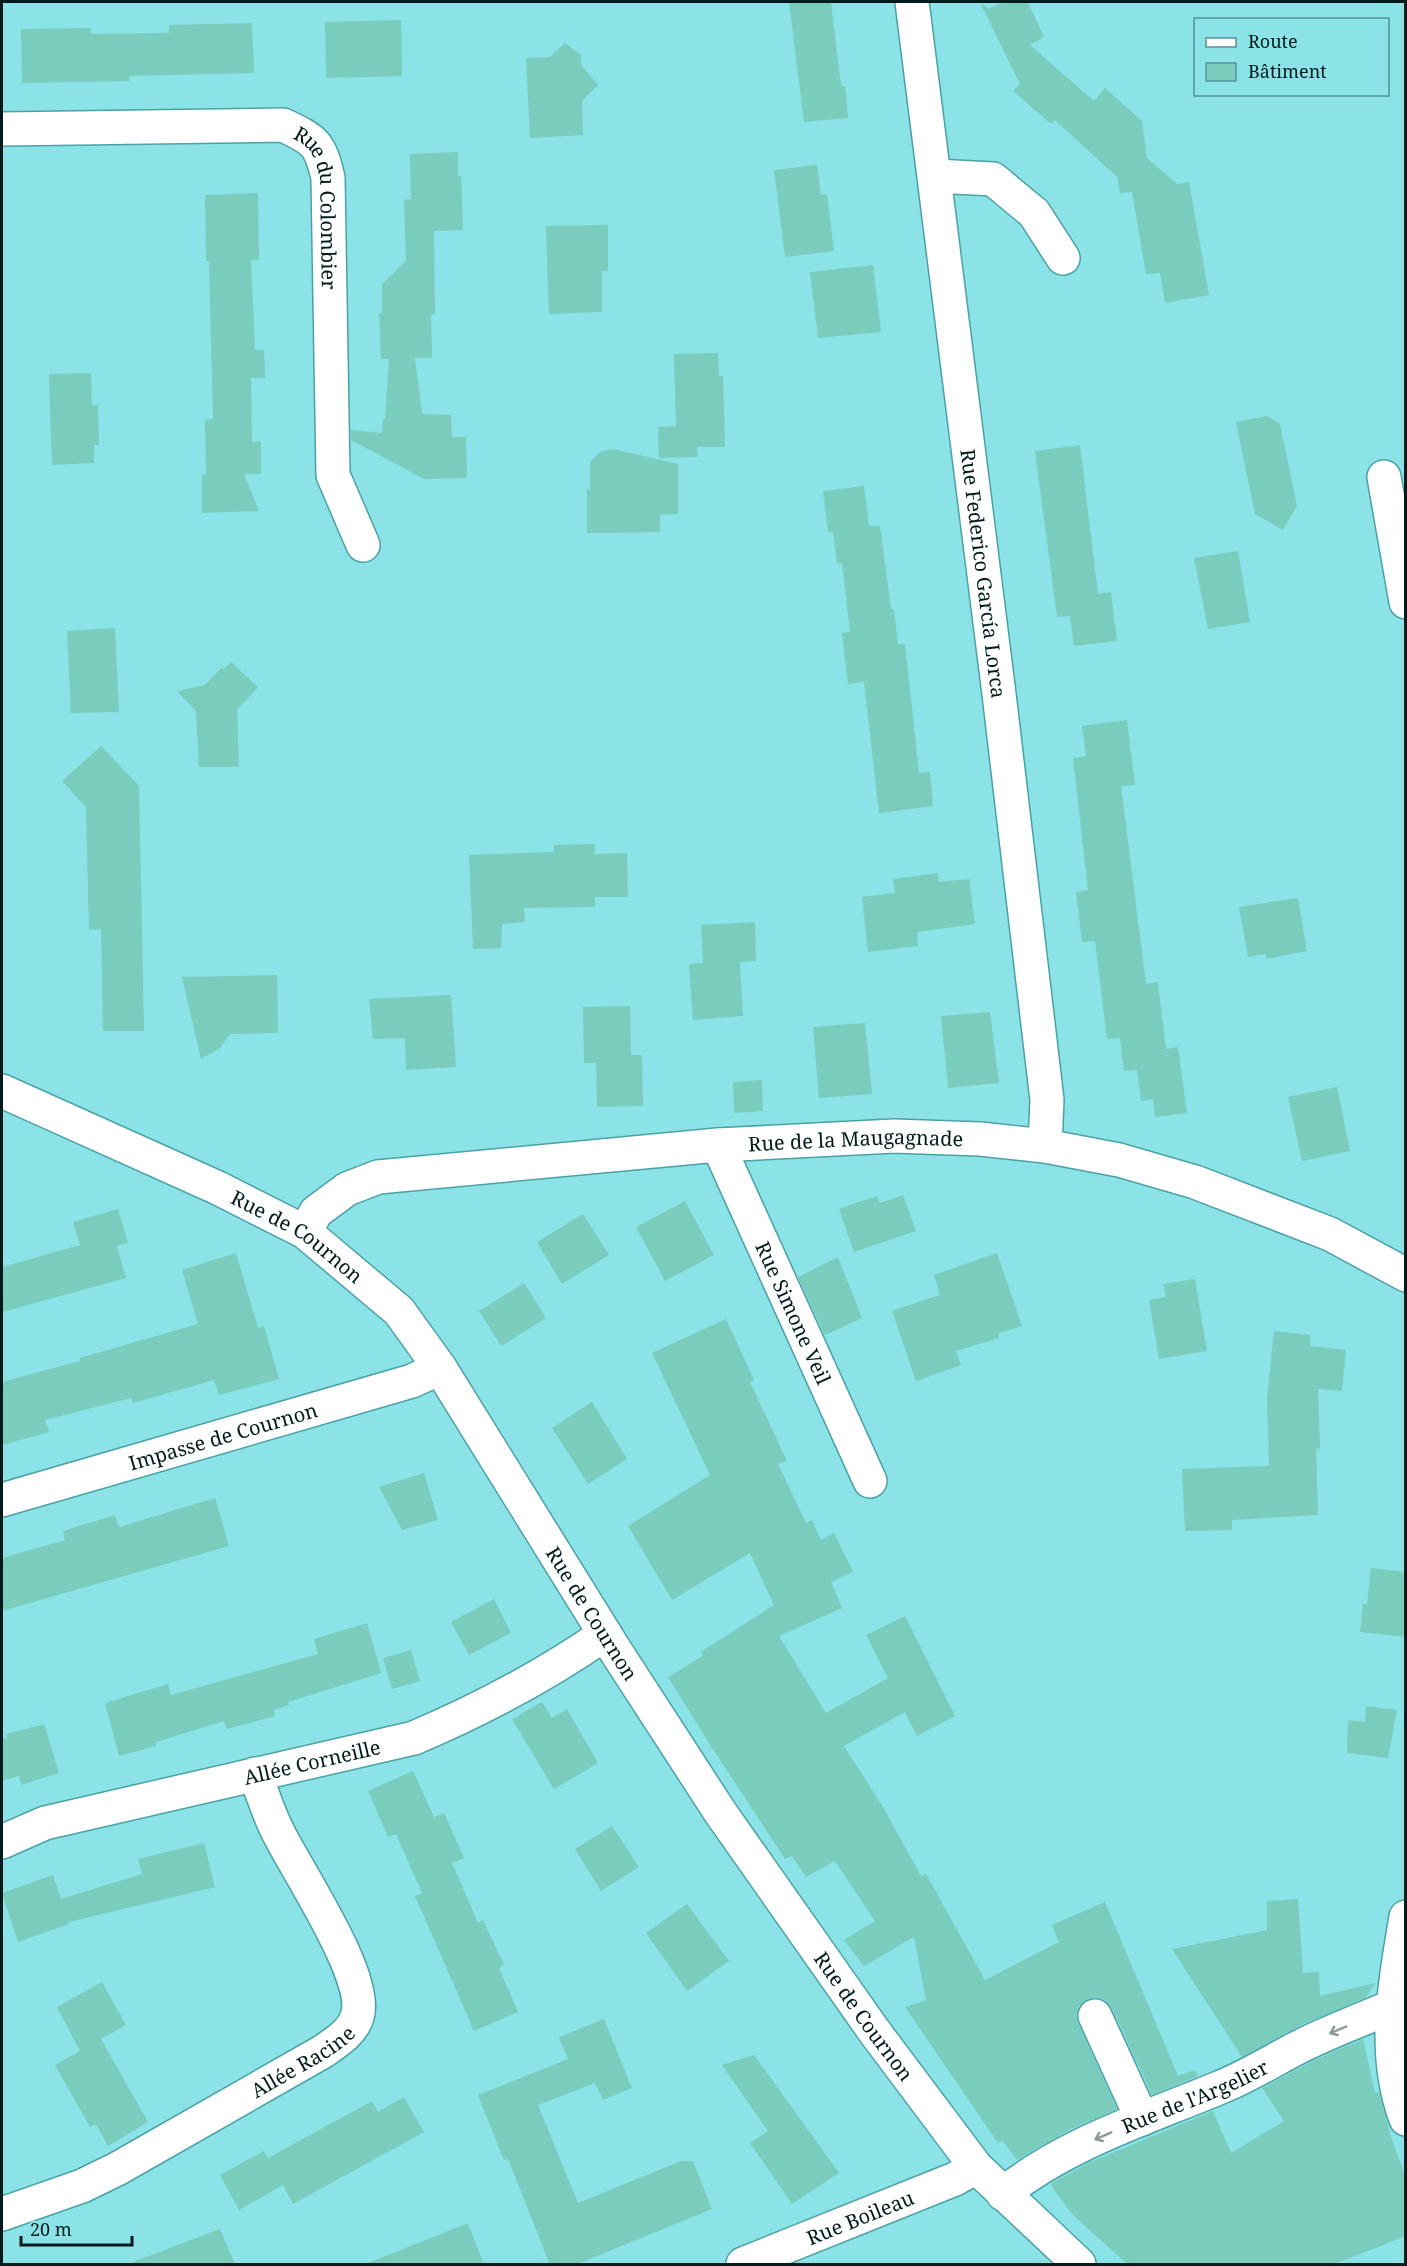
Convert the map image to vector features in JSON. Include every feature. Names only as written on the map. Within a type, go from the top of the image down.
[{"type":"street","name":"Rue Federico García Lorca","points":[[912,2],[1047,1100],[1045,1146]]},
{"type":"street","name":"Rue du Colombier","points":[[2,129],[283,125],[308,137],[322,152],[328,178],[333,475],[363,545]]},
{"type":"street","points":[[935,176],[993,179],[1034,213],[1063,258]]},
{"type":"street","points":[[1383,477],[1406,602]]},
{"type":"street","name":"Rue de Cournon","points":[[2,1091],[218,1188],[305,1232],[399,1311],[440,1368],[605,1634],[767,1881],[912,2084],[976,2167],[1078,2265]]},
{"type":"street","name":"Rue de la Maugagnade","points":[[305,1232],[316,1212],[347,1189],[378,1177],[718,1145],[894,1136],[980,1139],[1045,1146],[1119,1160],[1195,1182],[1330,1234],[1406,1275]]},
{"type":"street","name":"Rue Simone Veil","points":[[718,1145],[870,1481]]},
{"type":"street","name":"Impasse de Cournon","points":[[2,1500],[412,1381],[440,1368]]},
{"type":"street","name":"Allée Corneille","points":[[2,1842],[45,1823],[414,1738],[463,1716],[576,1653],[605,1634]]},
{"type":"street","name":"Allée Racine","points":[[2,2214],[82,2186],[117,2169],[322,2052],[342,2038],[357,2016],[358,1995],[355,1978],[276,1829],[255,1774]]},
{"type":"street","points":[[1406,1917],[1391,2007],[1392,2049],[1401,2081],[1400,2103],[1406,2119]]},
{"type":"street","name":"Rue de l'Argelier","points":[[1003,2194],[1019,2181],[1074,2149],[1224,2086],[1309,2042],[1391,2007]]},
{"type":"street","points":[[1095,2016],[1142,2119]]},
{"type":"street","name":"Rue Boileau","points":[[743,2265],[955,2179],[976,2167]]},
{"type":"building","points":[[789,2],[831,2],[841,86],[845,86],[848,118],[804,122]]},
{"type":"building","points":[[980,2],[988,9],[1004,2],[1028,2],[1044,37],[1030,45],[1094,101],[1105,88],[1142,121],[1147,158],[1177,184],[1189,182],[1209,295],[1165,303],[1160,273],[1146,274],[1132,192],[1120,193],[1117,177],[1055,120],[1051,124],[1013,91],[1020,84]]},
{"type":"building","points":[[401,20],[402,76],[326,78],[325,22]]},
{"type":"building","points":[[252,23],[254,73],[129,76],[129,81],[22,83],[21,29],[91,28],[91,34],[169,33],[169,25]]},
{"type":"building","points":[[565,43],[581,55],[581,65],[598,85],[582,101],[583,135],[530,138],[526,58],[550,57]]},
{"type":"building","points":[[458,152],[463,230],[434,231],[435,314],[431,314],[432,358],[415,358],[422,414],[451,415],[452,437],[466,437],[467,478],[424,479],[351,440],[351,430],[382,433],[389,359],[381,359],[379,313],[382,313],[382,284],[406,261],[404,200],[411,199],[410,154]]},
{"type":"building","points":[[817,165],[821,195],[827,194],[834,251],[785,257],[774,170]]},
{"type":"building","points":[[258,193],[259,260],[251,260],[255,350],[264,350],[265,378],[251,378],[252,442],[261,441],[261,474],[244,474],[259,511],[202,513],[202,475],[206,475],[205,420],[213,419],[205,195]]},
{"type":"building","points":[[608,225],[608,271],[602,271],[602,312],[549,314],[546,226]]},
{"type":"building","points":[[873,265],[881,332],[818,338],[810,272]]},
{"type":"building","points":[[718,353],[719,376],[723,376],[725,447],[697,447],[698,457],[659,458],[658,427],[676,426],[674,354]]},
{"type":"building","points":[[91,373],[92,405],[98,405],[99,445],[94,445],[94,463],[52,465],[49,374]]},
{"type":"building","points":[[1267,416],[1280,424],[1297,506],[1283,530],[1255,514],[1236,422]]},
{"type":"building","points":[[1080,445],[1098,594],[1111,592],[1117,641],[1074,646],[1070,616],[1057,617],[1035,451]]},
{"type":"building","points":[[613,449],[678,464],[678,514],[660,515],[660,532],[587,533],[587,489],[590,489],[590,462],[600,452]]},
{"type":"building","points":[[864,486],[869,526],[880,526],[898,644],[905,644],[919,773],[930,772],[933,806],[879,813],[864,682],[848,684],[842,633],[850,632],[842,563],[837,564],[833,532],[828,532],[823,491]]},
{"type":"building","points":[[1238,551],[1250,622],[1208,629],[1194,558]]},
{"type":"building","points":[[115,628],[119,712],[71,713],[67,631]]},
{"type":"building","points":[[231,662],[258,687],[237,710],[239,767],[199,767],[196,711],[177,691],[205,685],[221,668],[224,669]]},
{"type":"building","points":[[1127,720],[1135,785],[1121,786],[1146,984],[1158,982],[1166,1049],[1178,1047],[1187,1113],[1155,1117],[1153,1099],[1141,1101],[1137,1070],[1124,1071],[1120,1038],[1107,1039],[1095,941],[1082,942],[1076,892],[1088,890],[1073,758],[1086,756],[1082,726]]},
{"type":"building","points":[[101,746],[139,786],[144,1031],[103,1031],[101,929],[89,930],[86,807],[62,781]]},
{"type":"building","points":[[595,844],[595,854],[627,853],[628,897],[595,897],[595,907],[524,908],[525,922],[502,924],[501,948],[473,949],[469,855],[554,852],[554,845]]},
{"type":"building","points":[[938,873],[939,882],[969,879],[975,924],[917,932],[918,946],[868,952],[862,897],[895,893],[893,879]]},
{"type":"building","points":[[1298,898],[1307,951],[1266,959],[1266,954],[1248,957],[1239,907]]},
{"type":"building","points":[[755,922],[756,961],[740,962],[743,1016],[693,1020],[689,964],[703,963],[701,925]]},
{"type":"building","points":[[277,975],[278,1033],[230,1034],[220,1048],[201,1059],[182,977]]},
{"type":"building","points":[[451,995],[456,1067],[406,1070],[405,1038],[373,1039],[369,999]]},
{"type":"building","points":[[630,1006],[631,1055],[642,1055],[643,1106],[597,1107],[596,1063],[584,1063],[583,1007]]},
{"type":"building","points":[[990,1012],[999,1083],[948,1088],[941,1016]]},
{"type":"building","points":[[865,1023],[872,1094],[819,1098],[813,1027]]},
{"type":"building","points":[[762,1080],[763,1111],[734,1113],[733,1082]]},
{"type":"building","points":[[1337,1087],[1350,1151],[1302,1161],[1288,1097]]},
{"type":"building","points":[[903,1195],[916,1231],[854,1252],[839,1209],[877,1196],[880,1203]]},
{"type":"building","points":[[685,1201],[714,1255],[665,1281],[636,1227]]},
{"type":"building","points":[[118,1209],[128,1243],[117,1246],[126,1278],[2,1312],[2,1267],[80,1245],[73,1222]]},
{"type":"building","points":[[583,1214],[609,1255],[562,1284],[537,1242]]},
{"type":"building","points":[[236,1253],[258,1328],[264,1326],[279,1379],[219,1395],[214,1380],[133,1403],[131,1398],[45,1420],[49,1432],[2,1445],[2,1382],[80,1361],[80,1358],[198,1324],[182,1270]]},
{"type":"building","points":[[997,1253],[1022,1326],[999,1333],[999,1338],[956,1351],[961,1365],[916,1381],[892,1311],[940,1295],[934,1275]]},
{"type":"building","points":[[838,1257],[862,1318],[825,1335],[798,1277]]},
{"type":"building","points":[[1195,1279],[1207,1351],[1159,1359],[1149,1300],[1166,1297],[1163,1284]]},
{"type":"building","points":[[524,1283],[546,1318],[501,1346],[479,1311]]},
{"type":"building","points":[[726,1319],[754,1380],[750,1382],[787,1461],[778,1464],[806,1523],[812,1520],[821,1540],[834,1533],[853,1572],[831,1582],[842,1608],[779,1636],[826,1713],[888,1678],[866,1635],[905,1616],[955,1716],[917,1736],[905,1712],[844,1746],[883,1807],[921,1876],[926,1874],[985,1980],[1059,1942],[1052,1925],[1105,1902],[1178,2076],[1195,2070],[1198,2076],[1152,2095],[1112,2008],[1105,2000],[1097,1997],[1088,1999],[1079,2006],[1076,2014],[1078,2023],[1117,2109],[1071,2129],[1017,2160],[1003,2141],[998,2143],[905,2007],[926,2000],[914,1937],[864,1966],[844,1940],[875,1921],[835,1861],[806,1877],[792,1856],[785,1859],[707,1740],[668,1677],[703,1656],[701,1652],[774,1605],[750,1553],[672,1600],[628,1526],[710,1475],[652,1353]]},
{"type":"building","points":[[1274,1331],[1310,1335],[1310,1346],[1346,1350],[1342,1391],[1318,1389],[1320,1448],[1316,1449],[1318,1515],[1232,1520],[1232,1530],[1185,1531],[1182,1469],[1269,1466],[1267,1397]]},
{"type":"building","points":[[592,1402],[627,1459],[588,1484],[552,1428]]},
{"type":"building","points":[[424,1473],[438,1520],[402,1530],[379,1487]]},
{"type":"building","points":[[215,1498],[229,1546],[2,1611],[2,1558],[65,1540],[63,1531],[115,1515],[119,1527]]},
{"type":"building","points":[[1371,1568],[1406,1572],[1406,1637],[1360,1632],[1363,1604],[1367,1604]]},
{"type":"building","points":[[494,1599],[511,1633],[469,1655],[451,1622]]},
{"type":"building","points":[[367,1623],[381,1673],[288,1702],[289,1705],[274,1710],[275,1716],[227,1729],[224,1721],[156,1742],[156,1746],[119,1756],[105,1703],[168,1684],[171,1695],[318,1654],[314,1639]]},
{"type":"building","points":[[411,1650],[420,1681],[392,1689],[383,1658]]},
{"type":"building","points":[[542,1702],[552,1718],[567,1709],[598,1763],[554,1789],[512,1719]]},
{"type":"building","points":[[1366,1706],[1397,1710],[1388,1758],[1347,1753],[1348,1720],[1365,1722]]},
{"type":"building","points":[[44,1724],[59,1773],[21,1785],[19,1776],[2,1781],[2,1739],[7,1738],[7,1734]]},
{"type":"building","points":[[413,1771],[434,1817],[444,1813],[464,1858],[452,1863],[478,1923],[483,1920],[504,1965],[499,1968],[518,2012],[474,2031],[415,1896],[422,1893],[396,1834],[388,1837],[368,1791]]},
{"type":"building","points":[[612,1826],[639,1867],[601,1891],[575,1849]]},
{"type":"building","points":[[204,1843],[215,1887],[69,1922],[69,1924],[18,1942],[2,1893],[53,1875],[61,1899],[142,1874],[138,1859]]},
{"type":"building","points":[[1298,1899],[1303,1973],[1319,1972],[1320,1996],[1376,1983],[1365,1998],[1299,2026],[1242,2057],[1172,1949],[1267,1930],[1267,1901]]},
{"type":"building","points":[[687,1904],[729,1961],[687,1991],[646,1933]]},
{"type":"building","points":[[102,1982],[126,2025],[101,2039],[148,2122],[108,2146],[96,2124],[90,2127],[55,2065],[80,2051],[57,2007]]},
{"type":"building","points":[[604,2019],[632,2088],[603,2100],[595,2083],[538,2105],[578,2203],[681,2161],[693,2161],[712,2209],[575,2265],[550,2265],[508,2159],[504,2160],[478,2095],[568,2059],[559,2037]]},
{"type":"building","points":[[1363,2039],[1375,2093],[1379,2092],[1392,2140],[1406,2178],[1406,2236],[1332,2265],[1128,2265],[1073,2215],[1052,2187],[1051,2184],[1088,2163],[1213,2111],[1231,2153],[1284,2121],[1262,2088],[1315,2060]]},
{"type":"building","points":[[754,2055],[839,2173],[792,2204],[750,2143],[768,2131],[722,2065]]},
{"type":"building","points":[[404,2097],[424,2132],[293,2204],[283,2185],[239,2210],[220,2175],[264,2151],[268,2158],[372,2101],[378,2112]]},
{"type":"building","points":[[468,2223],[484,2265],[368,2265],[368,2263]]},
{"type":"building","points":[[220,2229],[235,2265],[134,2265],[133,2262]]}]
